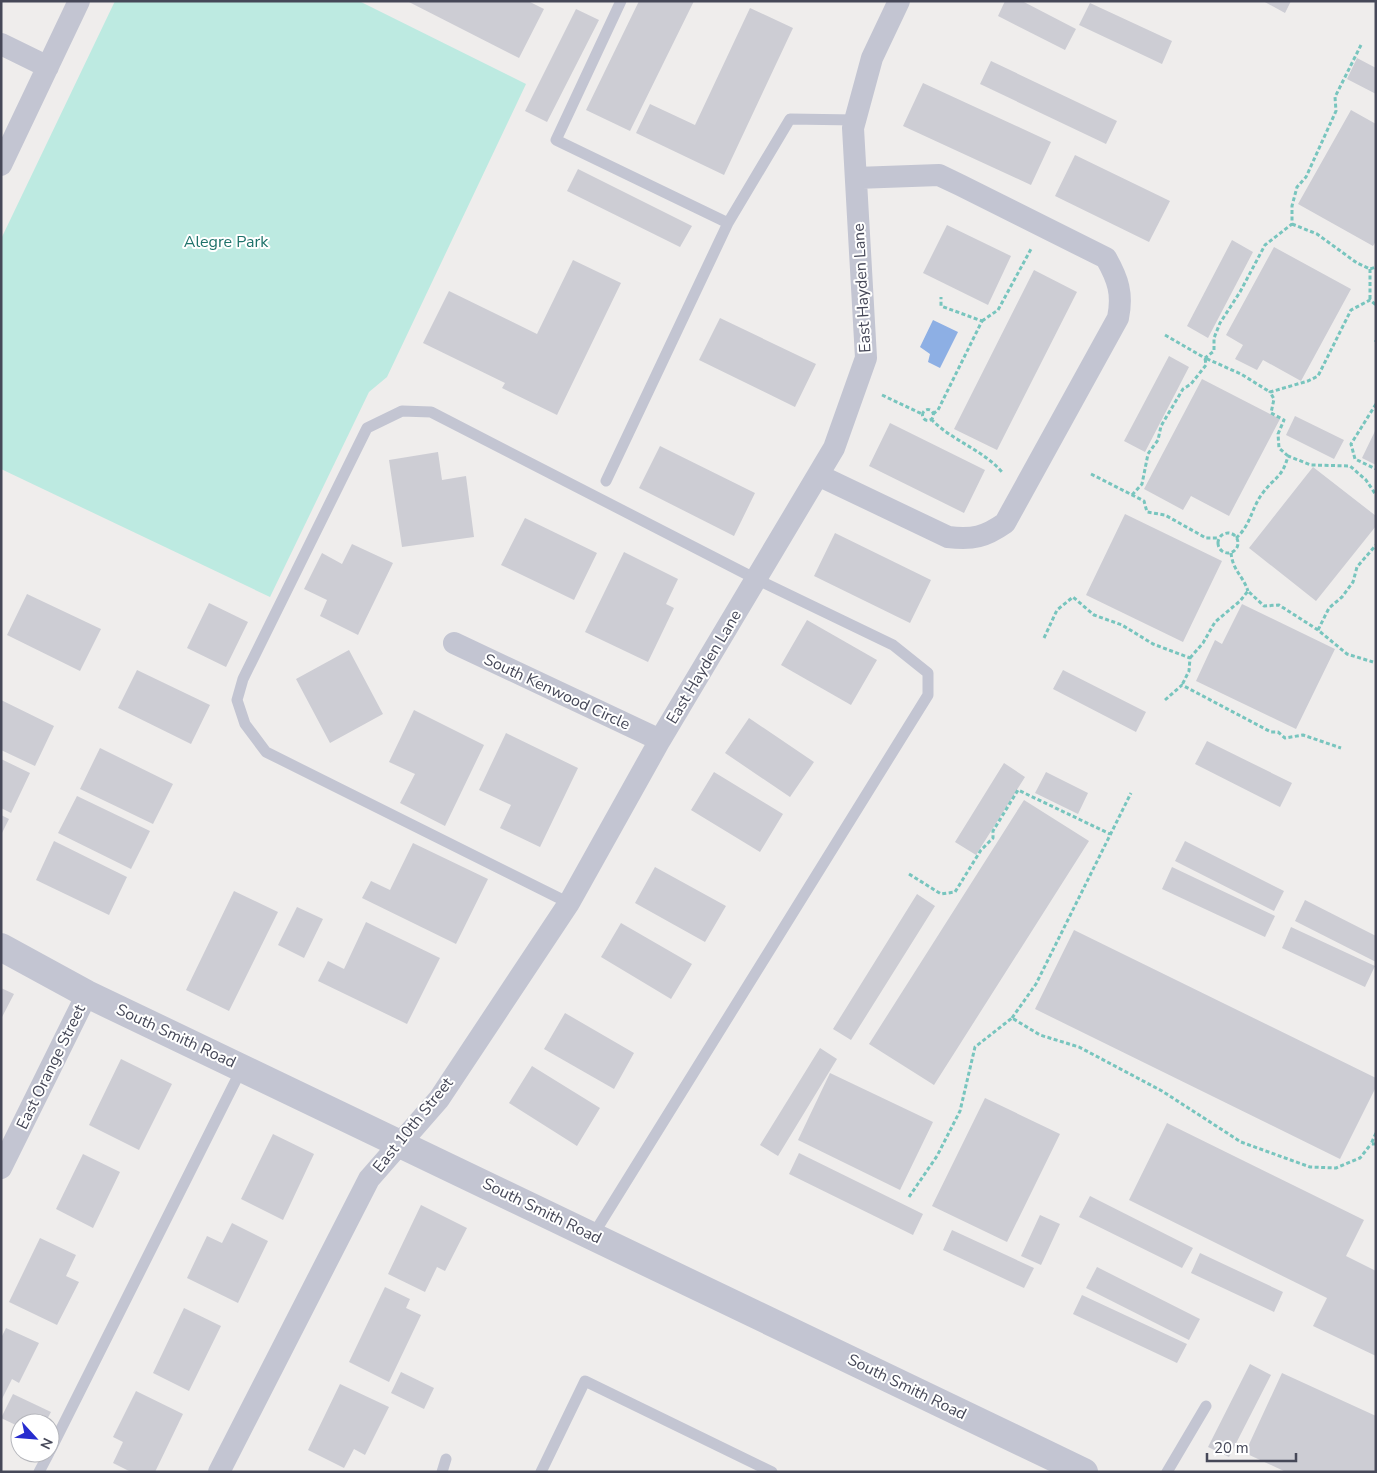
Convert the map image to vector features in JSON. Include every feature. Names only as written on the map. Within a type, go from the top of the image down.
[{"type":"street","points":[[1,165],[79,1]]},
{"type":"street","name":"East Hayden Lane","points":[[660,740],[834,448],[866,358],[853,128],[872,58],[899,1]]},
{"type":"street","points":[[1,44],[48,67]]},
{"type":"street","points":[[818,475],[948,537],[965,539],[988,535],[1005,523],[1118,318],[1122,300],[1119,280],[1106,258],[939,175],[856,178]]},
{"type":"street","name":"South Kenwood Circle","points":[[454,643],[660,740]]},
{"type":"street","name":"East 10th Street","points":[[219,1472],[369,1179],[438,1099],[569,903],[660,740]]},
{"type":"street","name":"South Smith Road","points":[[1,947],[87,994],[1084,1472]]},
{"type":"street","name":"East Orange Street","points":[[1,1168],[87,994]]},
{"type":"lane","points":[[621,1],[556,140],[728,223]]},
{"type":"lane","points":[[606,481],[728,223],[790,119],[856,120]]},
{"type":"lane","points":[[569,903],[266,752],[245,724],[237,700],[242,679],[367,428],[402,411],[431,412],[756,579],[893,645],[928,674],[928,695],[592,1235]]},
{"type":"lane","points":[[60,1430],[242,1068]]},
{"type":"lane","points":[[541,1472],[585,1381],[772,1472]]},
{"type":"lane","points":[[1167,1472],[1206,1406]]},
{"type":"lane","points":[[442,1472],[446,1459]]},
{"type":"path","points":[[1292,224],[1292,206],[1297,187],[1306,177],[1336,111],[1335,97],[1362,46]]},
{"type":"path","points":[[1292,224],[1316,234],[1357,263],[1370,269],[1376,267]]},
{"type":"path","points":[[1205,358],[1214,351],[1214,338],[1220,323],[1240,292],[1265,245],[1292,224]]},
{"type":"path","points":[[931,419],[938,410],[982,321],[998,310],[1018,269],[1026,260],[1042,225]]},
{"type":"path","points":[[1370,269],[1370,300]]},
{"type":"path","points":[[941,298],[941,306],[982,321]]},
{"type":"path","points":[[1370,300],[1376,305]]},
{"type":"path","points":[[1270,392],[1308,382],[1318,376],[1351,310],[1370,300]]},
{"type":"path","points":[[1165,335],[1205,358],[1241,374],[1270,392],[1274,400],[1271,413],[1284,420],[1278,434],[1279,448],[1288,456],[1312,465],[1350,466],[1366,480],[1376,495]]},
{"type":"path","points":[[1132,495],[1142,484],[1148,454],[1158,440],[1161,426],[1183,389],[1191,384],[1193,378],[1206,365],[1205,358]]},
{"type":"path","points":[[882,395],[922,414],[924,420],[931,419]]},
{"type":"path","points":[[1376,404],[1351,444],[1355,459],[1376,469]]},
{"type":"path","points":[[922,414],[926,410],[933,414]]},
{"type":"path","points":[[931,419],[945,433],[991,460],[1022,493]]},
{"type":"path","points":[[1236,538],[1246,530],[1250,515],[1262,493],[1284,470],[1288,456]]},
{"type":"path","points":[[1350,466],[1355,459]]},
{"type":"path","points":[[1091,474],[1144,501],[1147,512],[1165,515],[1206,538],[1218,538],[1227,533],[1236,538],[1238,547],[1231,553]]},
{"type":"path","points":[[1218,538],[1217,545],[1220,551],[1231,553]]},
{"type":"path","points":[[1318,630],[1328,608],[1342,597],[1353,582],[1357,567],[1376,545]]},
{"type":"path","points":[[1231,553],[1233,567],[1244,579],[1248,590],[1264,606],[1279,605],[1318,630],[1347,654],[1373,662]]},
{"type":"path","points":[[1165,700],[1182,685],[1189,671],[1190,658],[1203,643],[1215,622],[1240,600],[1248,590]]},
{"type":"path","points":[[1044,638],[1057,610],[1073,597],[1094,615],[1122,625],[1153,644],[1190,658]]},
{"type":"path","points":[[1182,685],[1271,732],[1278,732],[1285,738],[1303,735],[1341,748]]},
{"type":"path","points":[[908,874],[941,894],[955,892],[981,850],[993,838],[993,831],[1018,790],[1110,834]]},
{"type":"path","points":[[909,1197],[936,1156],[960,1111],[975,1047],[1012,1018],[1036,984],[1131,793]]},
{"type":"path","points":[[1012,1018],[1040,1035],[1079,1047],[1162,1091],[1241,1142],[1310,1167],[1336,1168],[1360,1158],[1373,1144],[1376,1133]]},
{"type":"green space","name":"Alegre Park","points":[[115,1],[359,1],[526,84],[387,377],[369,392],[270,597],[1,469],[1,239]]},
{"type":"water","points":[[933,320],[958,332],[940,368],[928,362],[930,354],[920,347]]},
{"type":"building","points":[[407,1],[528,1],[544,9],[519,58]]},
{"type":"building","points":[[639,1],[694,1],[630,131],[586,110]]},
{"type":"building","points":[[1005,1],[1022,1],[1076,29],[1065,50],[998,16]]},
{"type":"building","points":[[1263,1],[1291,1],[1285,13]]},
{"type":"building","points":[[1090,3],[1172,41],[1162,64],[1079,25]]},
{"type":"building","points":[[750,8],[793,28],[724,175],[636,133],[650,104],[695,125]]},
{"type":"building","points":[[576,9],[599,20],[547,122],[525,111]]},
{"type":"building","points":[[1357,58],[1376,68],[1376,94],[1347,79]]},
{"type":"building","points":[[991,61],[1117,121],[1106,144],[980,84]]},
{"type":"building","points":[[923,83],[1051,142],[1031,185],[903,126]]},
{"type":"building","points":[[1351,110],[1376,124],[1376,241],[1373,246],[1298,204]]},
{"type":"building","points":[[1075,155],[1170,201],[1149,242],[1055,196]]},
{"type":"building","points":[[578,169],[692,226],[680,247],[567,191]]},
{"type":"building","points":[[947,225],[1011,256],[988,305],[923,273]]},
{"type":"building","points":[[1232,240],[1253,252],[1208,338],[1187,326]]},
{"type":"building","points":[[1274,247],[1351,289],[1301,381],[1263,360],[1257,370],[1235,359],[1243,345],[1226,335]]},
{"type":"building","points":[[573,260],[621,283],[557,415],[502,388],[505,383],[423,343],[449,291],[537,334]]},
{"type":"building","points":[[1034,270],[1077,292],[997,450],[954,429]]},
{"type":"building","points":[[720,318],[816,364],[795,407],[699,360]]},
{"type":"building","points":[[1169,356],[1189,367],[1145,452],[1124,441]]},
{"type":"building","points":[[1202,379],[1280,419],[1229,516],[1191,496],[1183,510],[1144,489]]},
{"type":"building","points":[[1295,416],[1344,440],[1334,459],[1286,435]]},
{"type":"building","points":[[890,423],[985,470],[964,513],[869,466]]},
{"type":"building","points":[[1376,429],[1376,465],[1362,458]]},
{"type":"building","points":[[660,446],[755,493],[734,536],[639,488]]},
{"type":"building","points":[[438,452],[442,480],[466,476],[474,537],[402,547],[389,460]]},
{"type":"building","points":[[1313,467],[1376,516],[1376,526],[1316,601],[1249,548]]},
{"type":"building","points":[[1125,514],[1222,561],[1183,642],[1086,595]]},
{"type":"building","points":[[525,518],[597,553],[574,600],[501,565]]},
{"type":"building","points":[[835,533],[931,580],[910,623],[814,576]]},
{"type":"building","points":[[352,544],[393,563],[358,635],[320,616],[327,600],[304,589],[322,553],[342,564]]},
{"type":"building","points":[[624,552],[678,579],[666,604],[674,608],[648,662],[585,632]]},
{"type":"building","points":[[27,594],[101,629],[80,671],[7,635]]},
{"type":"building","points":[[209,603],[248,622],[226,667],[187,648]]},
{"type":"building","points":[[1242,604],[1335,649],[1296,729],[1196,681],[1215,640],[1222,644]]},
{"type":"building","points":[[807,620],[877,660],[851,705],[781,665]]},
{"type":"building","points":[[349,650],[383,714],[330,743],[296,679]]},
{"type":"building","points":[[137,670],[210,705],[191,744],[118,708]]},
{"type":"building","points":[[1063,670],[1146,712],[1136,732],[1053,689]]},
{"type":"building","points":[[1,700],[54,726],[35,766],[1,750]]},
{"type":"building","points":[[414,710],[484,745],[445,826],[400,803],[415,774],[389,762]]},
{"type":"building","points":[[749,718],[814,762],[790,797],[725,753]]},
{"type":"building","points":[[506,733],[578,768],[540,847],[500,828],[511,805],[479,790]]},
{"type":"building","points":[[1207,741],[1292,783],[1280,807],[1195,764]]},
{"type":"building","points":[[100,748],[173,784],[153,824],[80,789]]},
{"type":"building","points":[[1,759],[30,773],[11,813],[1,808]]},
{"type":"building","points":[[1004,763],[1025,777],[976,855],[955,842]]},
{"type":"building","points":[[714,772],[783,814],[760,852],[691,810]]},
{"type":"building","points":[[1046,772],[1088,793],[1078,814],[1035,793]]},
{"type":"building","points":[[77,796],[150,831],[131,869],[58,833]]},
{"type":"building","points":[[1024,800],[1089,841],[934,1085],[869,1044]]},
{"type":"building","points":[[1,815],[9,819],[1,835]]},
{"type":"building","points":[[54,841],[127,877],[109,915],[36,880]]},
{"type":"building","points":[[1185,841],[1284,891],[1274,911],[1175,861]]},
{"type":"building","points":[[413,843],[488,879],[456,944],[362,898],[371,881],[390,890]]},
{"type":"building","points":[[655,867],[726,906],[705,942],[635,903]]},
{"type":"building","points":[[1172,867],[1275,916],[1265,937],[1162,889]]},
{"type":"building","points":[[234,891],[278,912],[229,1011],[186,990]]},
{"type":"building","points":[[917,894],[935,906],[851,1040],[833,1029]]},
{"type":"building","points":[[1305,900],[1376,936],[1376,962],[1295,921]]},
{"type":"building","points":[[297,907],[323,919],[304,958],[278,945]]},
{"type":"building","points":[[366,922],[440,958],[407,1024],[318,981],[328,961],[344,969]]},
{"type":"building","points":[[621,923],[692,964],[671,999],[601,957]]},
{"type":"building","points":[[1291,927],[1375,966],[1365,987],[1282,948]]},
{"type":"building","points":[[1074,930],[1376,1078],[1376,1087],[1340,1159],[1035,1009]]},
{"type":"building","points":[[1,988],[14,994],[1,1019]]},
{"type":"building","points":[[565,1013],[634,1053],[614,1089],[544,1049]]},
{"type":"building","points":[[820,1048],[837,1059],[778,1156],[760,1145]]},
{"type":"building","points":[[121,1059],[172,1084],[139,1150],[89,1125]]},
{"type":"building","points":[[532,1066],[600,1108],[577,1146],[509,1103]]},
{"type":"building","points":[[830,1073],[933,1122],[900,1190],[798,1140]]},
{"type":"building","points":[[985,1098],[1060,1134],[1007,1242],[932,1206]]},
{"type":"building","points":[[1167,1123],[1364,1220],[1346,1256],[1376,1271],[1376,1356],[1313,1326],[1327,1298],[1129,1200]]},
{"type":"building","points":[[273,1134],[314,1154],[283,1220],[241,1199]]},
{"type":"building","points":[[799,1153],[923,1214],[913,1235],[789,1174]]},
{"type":"building","points":[[83,1154],[120,1172],[93,1228],[56,1209]]},
{"type":"building","points":[[1090,1196],[1193,1248],[1182,1268],[1079,1217]]},
{"type":"building","points":[[421,1205],[467,1228],[445,1271],[437,1267],[425,1292],[388,1274]]},
{"type":"building","points":[[1040,1215],[1060,1224],[1041,1265],[1021,1256]]},
{"type":"building","points":[[232,1223],[268,1241],[238,1303],[187,1278],[207,1236],[222,1243]]},
{"type":"building","points":[[952,1230],[1034,1268],[1024,1288],[943,1250]]},
{"type":"building","points":[[40,1238],[76,1255],[66,1276],[79,1282],[57,1325],[9,1302]]},
{"type":"building","points":[[1200,1253],[1283,1292],[1274,1312],[1191,1273]]},
{"type":"building","points":[[1097,1267],[1200,1319],[1189,1340],[1086,1288]]},
{"type":"building","points":[[385,1287],[410,1299],[406,1308],[421,1315],[389,1382],[349,1362]]},
{"type":"building","points":[[1082,1295],[1187,1344],[1177,1363],[1073,1314]]},
{"type":"building","points":[[184,1308],[221,1326],[189,1391],[153,1373]]},
{"type":"building","points":[[6,1328],[39,1343],[19,1383],[12,1379],[1,1401],[1,1338]]},
{"type":"building","points":[[1250,1364],[1271,1375],[1229,1457],[1208,1447]]},
{"type":"building","points":[[401,1372],[434,1388],[424,1409],[391,1393]]},
{"type":"building","points":[[1282,1373],[1376,1416],[1376,1472],[1286,1472],[1245,1453]]},
{"type":"building","points":[[340,1384],[389,1407],[365,1455],[354,1449],[344,1468],[308,1450]]},
{"type":"building","points":[[136,1391],[183,1414],[155,1472],[131,1472],[113,1463],[123,1442],[113,1437]]},
{"type":"building","points":[[13,1394],[51,1412],[10,1413],[10,1422],[1,1418]]}]
